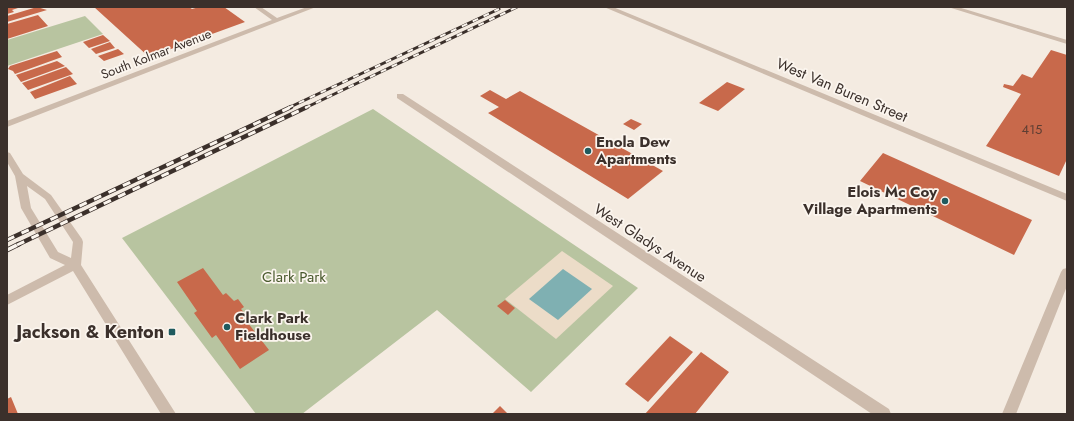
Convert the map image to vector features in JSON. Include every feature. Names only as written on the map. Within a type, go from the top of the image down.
[{"type":"street","points":[[257,7],[277,21]]},
{"type":"street","name":"South Kolmar Avenue","points":[[7,124],[313,7]]},
{"type":"street","name":"West Van Buren Street","points":[[607,7],[1067,198]]},
{"type":"street","points":[[951,7],[1067,42]]},
{"type":"street","name":"West Gladys Avenue","points":[[400,96],[884,414]]},
{"type":"street","points":[[7,155],[20,176],[26,208],[54,255],[75,265],[169,414]]},
{"type":"street","points":[[20,176],[48,197],[78,242],[75,265]]},
{"type":"street","points":[[7,300],[75,265]]},
{"type":"street","points":[[1009,414],[1067,272]]},
{"type":"green space","points":[[85,16],[103,34],[7,66],[7,40]]},
{"type":"green space","name":"Clark Park","points":[[373,109],[638,288],[531,392],[437,310],[302,414],[256,414],[122,238]]},
{"type":"shaded area","points":[[562,251],[613,286],[556,339],[505,299]]},
{"type":"water","points":[[563,269],[592,289],[558,320],[529,299]]},
{"type":"building","points":[[7,7],[18,8],[12,10],[14,12],[7,14]]},
{"type":"building","points":[[37,7],[47,10],[7,22],[7,16]]},
{"type":"building","points":[[94,7],[189,7],[192,9],[199,7],[224,7],[245,22],[149,57]]},
{"type":"building","points":[[38,15],[48,26],[7,39],[7,24]]},
{"type":"building","points":[[103,35],[110,41],[89,48],[83,42]]},
{"type":"building","points":[[110,42],[115,48],[96,54],[91,49]]},
{"type":"building","points":[[118,49],[124,54],[104,61],[98,56]]},
{"type":"building","points":[[1051,50],[1067,55],[1067,159],[1059,176],[986,146],[1021,94],[1003,87],[1004,84],[1013,86],[1022,74],[1032,78]]},
{"type":"building","points":[[57,51],[62,57],[15,74],[13,71],[8,69],[10,66]]},
{"type":"building","points":[[57,61],[65,66],[21,82],[16,75]]},
{"type":"building","points":[[66,67],[73,74],[28,90],[22,83]]},
{"type":"building","points":[[70,76],[77,84],[35,99],[30,92]]},
{"type":"building","points":[[727,82],[745,89],[718,111],[699,103]]},
{"type":"building","name":"Enola Dew Apartments","points":[[490,90],[506,99],[520,91],[663,171],[628,199],[488,113],[499,107],[480,96]]},
{"type":"building","points":[[631,119],[642,124],[634,130],[623,124]]},
{"type":"building","name":"Elois Mc Coy Village Apartments","points":[[883,153],[1032,220],[1014,255],[860,181]]},
{"type":"building","name":"Clark Park Fieldhouse","points":[[203,268],[223,295],[226,293],[234,301],[238,299],[244,307],[241,309],[247,316],[244,318],[269,350],[240,369],[216,335],[212,338],[194,313],[197,311],[177,282]]},
{"type":"building","points":[[505,300],[515,308],[508,315],[497,306]]},
{"type":"building","points":[[670,336],[693,352],[648,402],[625,384]]},
{"type":"building","points":[[701,352],[729,372],[695,414],[645,414]]},
{"type":"building","points":[[11,397],[18,414],[7,414],[7,399]]},
{"type":"building","points":[[500,406],[508,414],[492,414]]},
{"type":"railway","points":[[305,108],[517,7]]},
{"type":"railway","points":[[288,108],[499,9]]},
{"type":"railway","points":[[7,240],[291,107]]},
{"type":"railway","points":[[17,245],[307,107]]},
{"type":"railway","points":[[7,250],[17,245]]},
{"type":"place","name":"Enola Dew Apartments","points":[[588,151]]},
{"type":"place","name":"Elois Mc Coy Village Apartments","points":[[945,201]]},
{"type":"place","name":"Clark Park Fieldhouse","points":[[227,327]]},
{"type":"place","name":"Jackson & Kenton","points":[[172,332]]}]
